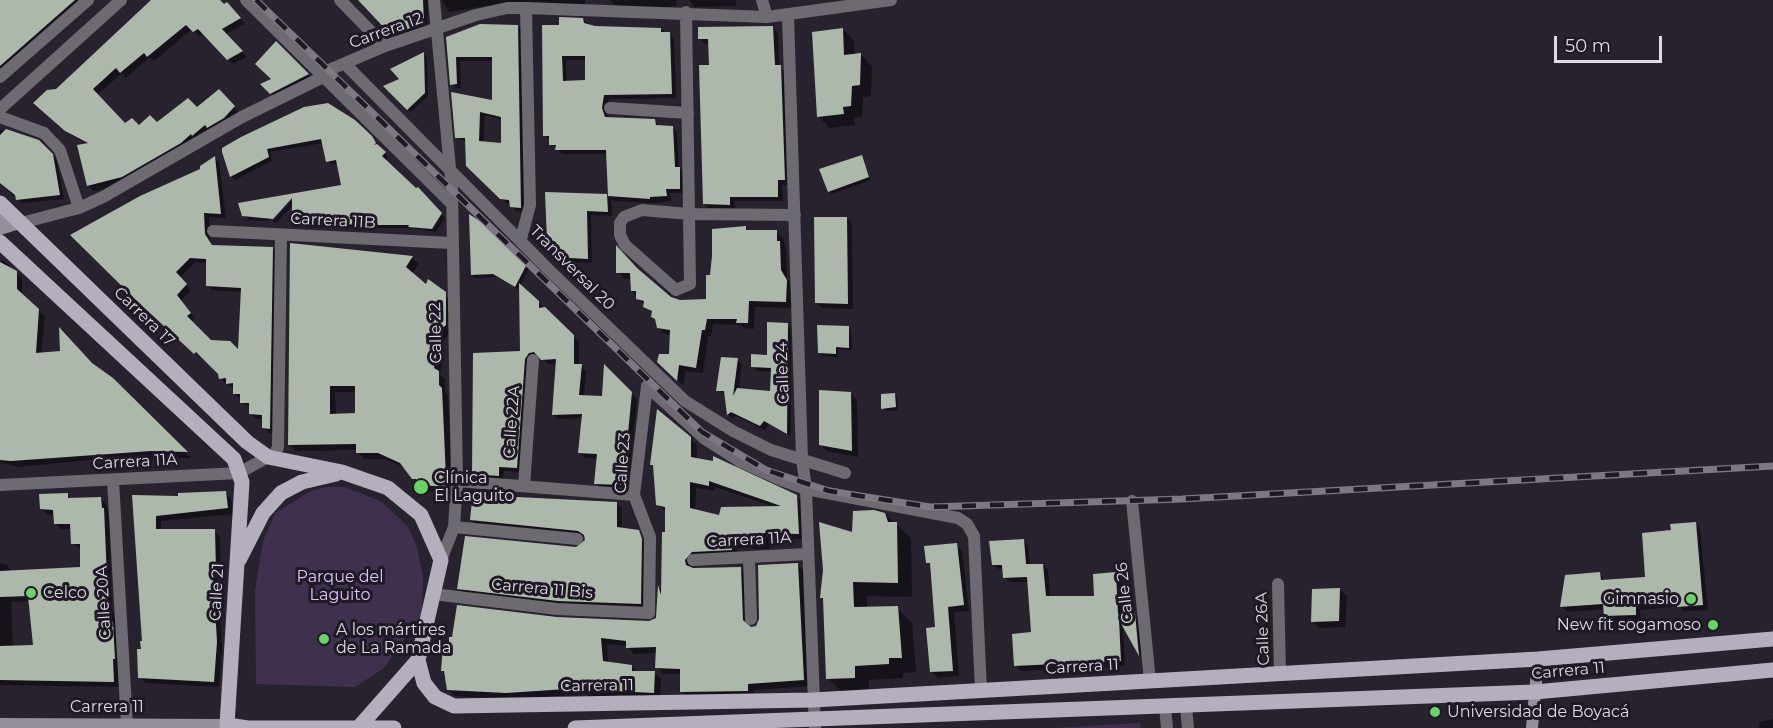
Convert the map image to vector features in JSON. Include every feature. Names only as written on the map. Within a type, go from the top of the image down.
[{"type":"main road","name":"Carrera 17","points":[[0,203],[247,442],[266,456]]},
{"type":"main road","points":[[0,242],[236,466]]},
{"type":"main road","points":[[266,456],[342,472],[388,488],[421,515],[441,560]]},
{"type":"main road","name":"Calle 21","points":[[227,727],[242,482],[236,466]]},
{"type":"main road","points":[[236,565],[263,513],[281,494],[302,482],[342,472]]},
{"type":"main road","name":"Calle 22","points":[[418,660],[441,560]]},
{"type":"main road","name":"Carrera 11","points":[[418,660],[424,683],[435,697],[454,706],[813,700],[1538,659],[1773,639]]},
{"type":"main road","points":[[359,727],[418,660]]},
{"type":"main road","name":"Carrera 11","points":[[575,728],[815,724],[1535,692],[1773,670]]},
{"type":"main road","name":"Carrera 11","points":[[227,727],[394,728]]},
{"type":"street","points":[[0,77],[88,0]]},
{"type":"street","points":[[0,109],[121,0]]},
{"type":"street","points":[[246,0],[452,204]]},
{"type":"street","points":[[340,0],[386,46]]},
{"type":"street","name":"Calle 22","points":[[434,0],[452,204],[457,481],[454,528],[441,560]]},
{"type":"street","points":[[762,0],[767,17]]},
{"type":"street","name":"Carrera 12","points":[[0,229],[79,208],[242,117],[323,77],[329,70],[386,46],[477,15],[507,9],[591,5],[767,17],[788,16],[863,2],[891,0]]},
{"type":"street","points":[[521,239],[530,205],[526,8]]},
{"type":"street","points":[[687,12],[688,214],[690,284],[676,290],[625,244],[620,235],[620,223],[624,217],[642,210],[688,214],[795,215]]},
{"type":"street","name":"Calle 24","points":[[788,16],[802,458],[806,489],[815,724]]},
{"type":"street","name":"Transversal 20","points":[[345,64],[521,239],[548,269],[685,401],[771,450],[802,458]]},
{"type":"street","points":[[610,108],[687,113]]},
{"type":"street","points":[[0,117],[44,133],[60,150],[79,208]]},
{"type":"street","points":[[0,217],[21,223]]},
{"type":"street","name":"Carrera 11B","points":[[213,231],[451,243]]},
{"type":"street","points":[[266,456],[275,453],[278,447],[281,235]]},
{"type":"street","name":"Calle 22A","points":[[524,486],[533,360]]},
{"type":"street","name":"Calle 23","points":[[649,613],[650,537],[634,495],[647,386],[705,439],[741,462],[806,489]]},
{"type":"street","name":"Carrera 11A","points":[[0,485],[113,480],[236,466],[266,456]]},
{"type":"street","points":[[802,458],[845,473]]},
{"type":"street","name":"Calle 20A","points":[[113,480],[128,725]]},
{"type":"street","points":[[457,481],[634,495]]},
{"type":"street","points":[[806,489],[958,518],[967,524],[974,536],[981,691]]},
{"type":"street","name":"Calle 26","points":[[1132,501],[1150,681]]},
{"type":"street","points":[[454,528],[577,539]]},
{"type":"street","name":"Carrera 11A","points":[[693,560],[807,554]]},
{"type":"street","points":[[749,557],[751,619]]},
{"type":"street","name":"Calle 26A","points":[[1278,584],[1280,673]]},
{"type":"street","name":"Carrera 11 Bis","points":[[433,594],[557,609],[649,613]]},
{"type":"street","points":[[1532,728],[1538,659]]},
{"type":"street","points":[[1186,706],[1188,728]]},
{"type":"street","points":[[1165,707],[1167,728]]},
{"type":"street","name":"Carrera 11","points":[[0,724],[227,727]]},
{"type":"green space","name":"Parque del Laguito","points":[[327,487],[345,487],[382,502],[408,527],[417,547],[423,577],[422,614],[384,668],[355,687],[256,684],[255,590],[263,541],[275,513],[311,491]]},
{"type":"green space","points":[[1140,723],[1141,728],[1055,728]]},
{"type":"building","points":[[0,0],[75,0],[0,66]]},
{"type":"building","points":[[151,0],[220,0],[224,4],[227,2],[241,18],[222,29],[243,51],[227,60],[198,29],[193,32],[186,25],[147,57],[144,53],[120,73],[116,68],[93,89],[125,123],[132,118],[139,125],[150,115],[157,122],[188,98],[197,107],[219,89],[235,106],[224,118],[207,128],[205,125],[181,143],[122,177],[87,186],[77,145],[88,143],[65,131],[33,103],[47,90],[56,89]]},
{"type":"building","points":[[358,0],[423,0],[424,23],[391,35]]},
{"type":"building","points":[[559,17],[583,18],[584,23],[595,26],[661,28],[661,32],[670,32],[672,94],[604,95],[602,108],[605,117],[655,119],[656,125],[673,126],[675,167],[680,167],[680,189],[666,189],[667,196],[650,197],[650,199],[608,196],[606,150],[555,150],[556,145],[549,145],[549,136],[543,136],[542,25],[559,25]],"holes":[[[562,56],[585,56],[585,80],[563,81]]]},
{"type":"building","points":[[480,24],[518,25],[521,208],[510,207],[509,200],[500,199],[466,166],[465,138],[455,138],[451,92],[492,100],[492,57],[456,57],[457,84],[450,85],[446,37]],"holes":[[[480,112],[501,117],[501,143],[479,141]]]},
{"type":"building","points":[[773,26],[775,65],[781,65],[785,180],[778,180],[778,197],[730,197],[730,205],[703,204],[699,65],[709,65],[708,39],[698,39],[698,27]]},
{"type":"building","points":[[843,28],[844,55],[861,53],[860,85],[852,86],[851,106],[843,107],[844,114],[817,117],[812,32]]},
{"type":"building","points":[[276,41],[309,74],[270,94],[260,84],[271,79],[255,64]]},
{"type":"building","points":[[424,52],[425,93],[407,110],[383,86],[399,79],[390,69]]},
{"type":"building","points":[[328,103],[355,120],[372,136],[376,143],[374,145],[377,144],[386,152],[382,156],[416,188],[418,187],[442,213],[432,229],[408,227],[409,225],[358,225],[292,220],[292,198],[273,219],[242,216],[238,203],[341,185],[336,160],[326,162],[321,139],[267,149],[269,157],[230,177],[222,152],[222,148],[241,137],[304,107]]},
{"type":"building","points":[[6,129],[39,140],[53,154],[60,195],[16,200],[15,195],[0,183],[0,135]]},
{"type":"building","points":[[862,155],[869,177],[828,192],[819,169]]},
{"type":"building","points":[[215,156],[221,214],[204,213],[205,234],[212,245],[273,247],[270,429],[262,428],[262,415],[249,414],[249,403],[240,403],[240,394],[233,394],[233,383],[226,384],[226,378],[219,379],[218,374],[196,352],[194,354],[70,235],[140,196],[200,169],[200,166]],"holes":[[[190,258],[206,259],[206,286],[241,288],[238,349],[230,341],[211,340],[187,316],[191,313],[177,295],[187,284],[176,272]]]},
{"type":"building","points":[[545,192],[607,194],[608,212],[587,211],[588,259],[570,258],[547,241]]},
{"type":"building","points":[[469,214],[496,232],[527,264],[515,287],[493,274],[471,275]]},
{"type":"building","points":[[814,217],[847,217],[848,304],[815,303]]},
{"type":"building","points":[[746,226],[746,230],[777,230],[777,241],[780,241],[781,270],[787,280],[786,302],[749,301],[748,323],[736,323],[737,319],[707,319],[705,330],[702,330],[696,368],[679,365],[677,381],[657,362],[659,354],[669,354],[670,330],[657,328],[655,319],[651,317],[652,311],[643,307],[644,301],[636,299],[636,291],[631,291],[630,273],[616,273],[616,245],[637,268],[671,297],[680,300],[706,299],[706,275],[710,275],[712,256],[712,229]]},
{"type":"building","points":[[290,243],[413,256],[406,267],[426,284],[428,279],[446,292],[446,325],[436,333],[432,346],[437,351],[434,368],[439,371],[439,385],[442,388],[447,500],[435,486],[416,485],[416,479],[412,479],[400,463],[378,453],[356,453],[356,444],[288,445]],"holes":[[[330,386],[355,386],[355,413],[330,414]]]},
{"type":"building","points":[[0,262],[17,271],[17,289],[39,309],[36,353],[60,351],[59,327],[92,363],[113,378],[188,452],[151,451],[0,460]]},
{"type":"building","points":[[519,283],[539,301],[539,308],[545,307],[574,335],[574,364],[582,364],[579,395],[602,396],[604,364],[632,392],[623,485],[594,484],[597,454],[578,453],[582,414],[552,415],[556,359],[541,360],[534,352],[529,353],[525,359],[517,468],[499,467],[499,476],[472,474],[473,353],[520,351]]},
{"type":"building","points":[[767,322],[788,323],[787,434],[764,421],[760,426],[731,412],[727,415],[724,391],[716,391],[721,357],[738,358],[733,396],[737,388],[770,391],[771,368],[751,367],[751,354],[767,355]]},
{"type":"building","points":[[817,325],[849,326],[849,348],[836,347],[836,354],[818,353]]},
{"type":"building","points":[[819,390],[851,392],[852,451],[819,445]]},
{"type":"building","points":[[895,393],[896,407],[881,409],[881,394]]},
{"type":"building","points":[[657,409],[691,437],[691,457],[713,461],[713,456],[797,495],[799,534],[763,533],[764,543],[732,542],[732,550],[692,552],[685,560],[686,565],[693,568],[741,567],[743,620],[751,627],[756,626],[759,619],[758,565],[798,563],[804,680],[748,684],[748,691],[680,692],[680,669],[655,668],[656,647],[626,648],[626,641],[601,638],[603,661],[632,665],[632,671],[655,671],[654,693],[614,691],[614,689],[582,691],[582,688],[506,693],[447,690],[444,671],[441,671],[443,645],[449,645],[449,637],[452,637],[457,605],[557,617],[649,621],[656,618],[658,585],[661,595],[662,532],[665,532],[665,507],[656,505],[653,465],[650,465]],"holes":[[[709,481],[781,506],[721,507],[719,515],[690,508],[690,482],[709,486]]]},
{"type":"building","points":[[226,491],[228,508],[156,516],[156,529],[215,529],[216,572],[213,572],[217,642],[214,682],[138,678],[137,649],[141,649],[140,641],[142,641],[132,495],[178,496],[178,493]]},
{"type":"building","points":[[473,491],[497,492],[497,496],[617,502],[617,527],[639,530],[642,539],[641,604],[558,601],[457,589],[465,536],[576,547],[585,540],[584,535],[578,531],[470,520]]},
{"type":"building","points":[[68,493],[68,498],[101,497],[102,508],[104,508],[108,600],[110,622],[113,622],[114,682],[0,680],[0,646],[33,645],[28,596],[0,597],[0,571],[80,567],[80,544],[71,544],[70,524],[54,524],[53,510],[40,509],[39,494]]},
{"type":"building","points":[[874,510],[885,513],[888,522],[897,522],[898,583],[853,582],[854,607],[898,606],[902,658],[889,658],[889,664],[855,666],[855,678],[826,679],[823,598],[820,598],[823,570],[819,522],[852,532],[853,511]]},
{"type":"building","points":[[1696,522],[1703,605],[1677,607],[1677,601],[1636,605],[1636,615],[1604,616],[1603,604],[1560,607],[1565,575],[1600,572],[1601,580],[1645,577],[1642,533],[1671,530],[1670,524]]},
{"type":"building","points":[[1024,539],[1026,564],[1043,564],[1046,596],[1094,596],[1093,574],[1116,572],[1118,614],[1135,613],[1139,656],[1119,620],[1121,661],[1014,666],[1012,634],[1031,632],[1027,577],[1003,578],[1002,565],[992,565],[989,541]]},
{"type":"building","points":[[957,543],[964,605],[948,607],[953,671],[930,672],[926,628],[935,627],[930,563],[926,563],[924,546]]},
{"type":"building","points":[[1340,588],[1339,621],[1311,622],[1312,589]]},
{"type":"railway","points":[[256,0],[702,432],[766,470],[829,491],[930,507],[1182,499],[1773,466]]},
{"type":"place","name":"Clínica El Laguito","points":[[421,487]]},
{"type":"place","name":"Celco","points":[[31,593]]},
{"type":"place","name":"Gimnasio","points":[[1691,599]]},
{"type":"place","name":"New fit sogamoso","points":[[1713,625]]},
{"type":"place","name":"A los mártires de La Ramada","points":[[324,639]]},
{"type":"place","name":"Universidad de Boyacá","points":[[1435,712]]}]
